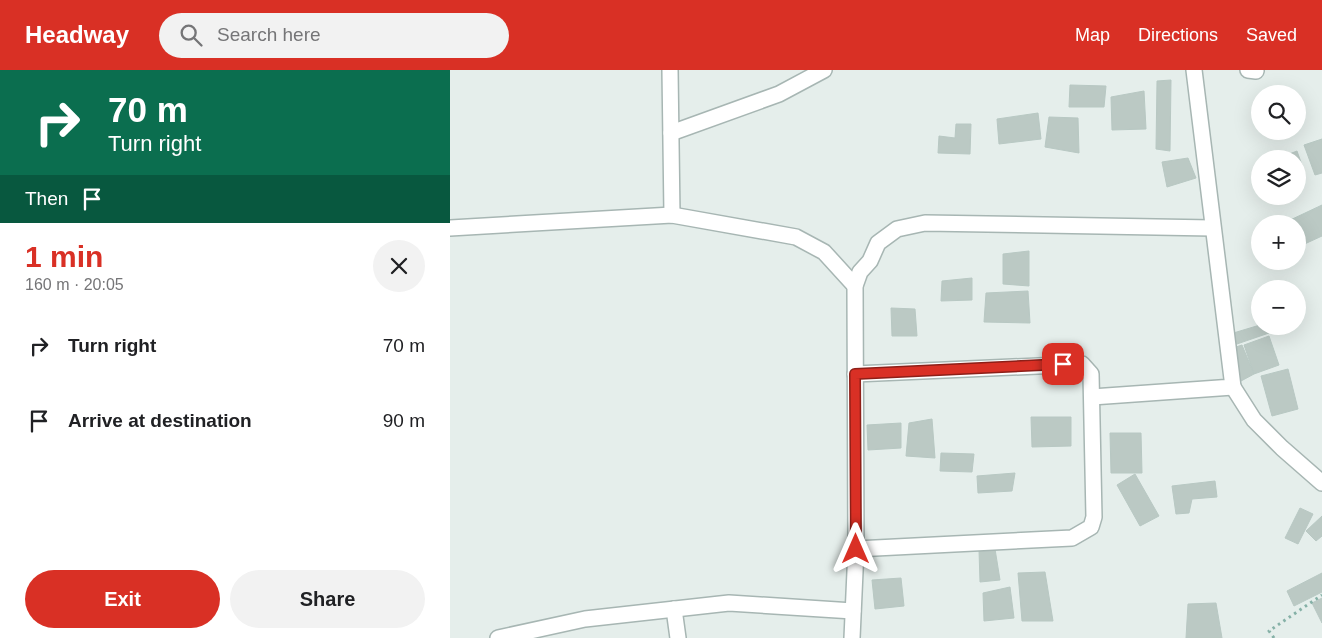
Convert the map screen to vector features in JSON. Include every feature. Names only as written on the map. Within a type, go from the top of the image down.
[{"type":"street","points":[[670,70],[672,215]]},
{"type":"street","points":[[671,132],[779,94],[824,70]]},
{"type":"street","points":[[1194,70],[1233,387],[1254,420],[1282,448],[1322,483]]},
{"type":"street","points":[[450,228],[672,215],[796,237],[824,252],[855,286]]},
{"type":"street","points":[[852,638],[856,549],[855,286],[860,272],[870,261],[878,243],[897,229],[924,224],[1212,228]]},
{"type":"street","points":[[855,374],[1082,364],[1091,374],[1094,517],[1090,527],[1072,538],[856,549]]},
{"type":"street","points":[[1092,397],[1233,387]]},
{"type":"street","points":[[498,638],[585,619],[729,603],[854,611]]},
{"type":"street","points":[[674,609],[678,638]]},
{"type":"path","points":[[1274,638],[1269,631],[1322,595]]},
{"type":"building","points":[[1171,80],[1170,151],[1156,149],[1157,81]]},
{"type":"building","points":[[1070,85],[1106,86],[1104,107],[1069,107]]},
{"type":"building","points":[[1144,91],[1146,129],[1112,130],[1111,97]]},
{"type":"building","points":[[1038,113],[1041,139],[999,144],[997,119]]},
{"type":"building","points":[[1049,117],[1078,118],[1079,153],[1045,147]]},
{"type":"building","points":[[956,124],[971,124],[970,154],[938,153],[939,136],[955,138]]},
{"type":"building","points":[[1322,139],[1322,173],[1315,175],[1304,145]]},
{"type":"building","points":[[1188,158],[1196,178],[1167,187],[1162,162]]},
{"type":"building","points":[[1322,205],[1322,236],[1306,243],[1306,215],[1301,215]]},
{"type":"building","points":[[1029,251],[1029,286],[1003,284],[1003,254]]},
{"type":"building","points":[[972,278],[972,300],[941,301],[942,281]]},
{"type":"building","points":[[1028,291],[1030,323],[984,322],[986,293]]},
{"type":"building","points":[[891,308],[915,309],[917,336],[892,336]]},
{"type":"building","points":[[1251,328],[1251,335],[1263,335],[1234,345],[1230,334]]},
{"type":"building","points":[[1269,336],[1279,365],[1254,374],[1244,345]]},
{"type":"building","points":[[1242,345],[1254,374],[1241,381],[1230,349]]},
{"type":"building","points":[[1288,369],[1298,409],[1272,416],[1261,376]]},
{"type":"building","points":[[1031,417],[1071,417],[1071,446],[1032,447]]},
{"type":"building","points":[[932,419],[935,458],[906,456],[909,423]]},
{"type":"building","points":[[901,423],[901,448],[868,450],[867,425]]},
{"type":"building","points":[[1110,433],[1141,433],[1142,473],[1111,473]]},
{"type":"building","points":[[941,453],[974,454],[972,472],[940,471]]},
{"type":"building","points":[[1015,473],[1012,491],[978,493],[977,476]]},
{"type":"building","points":[[1135,474],[1159,516],[1140,526],[1117,485]]},
{"type":"building","points":[[1215,481],[1217,497],[1192,499],[1189,513],[1176,514],[1172,486]]},
{"type":"building","points":[[1300,508],[1313,514],[1298,544],[1285,538]]},
{"type":"building","points":[[1322,516],[1322,536],[1316,541],[1306,531]]},
{"type":"building","points":[[995,549],[1000,580],[980,582],[979,550]]},
{"type":"building","points":[[1045,572],[1053,621],[1022,621],[1018,573]]},
{"type":"building","points":[[1322,573],[1322,592],[1294,606],[1287,591]]},
{"type":"building","points":[[901,578],[904,606],[875,609],[872,580]]},
{"type":"building","points":[[1010,587],[1014,618],[984,621],[983,593]]},
{"type":"building","points":[[1322,598],[1322,623],[1312,603]]},
{"type":"building","points":[[1216,603],[1222,638],[1186,638],[1188,604]]},
{"type":"route","points":[[856,549],[855,374],[1063,364]]}]
